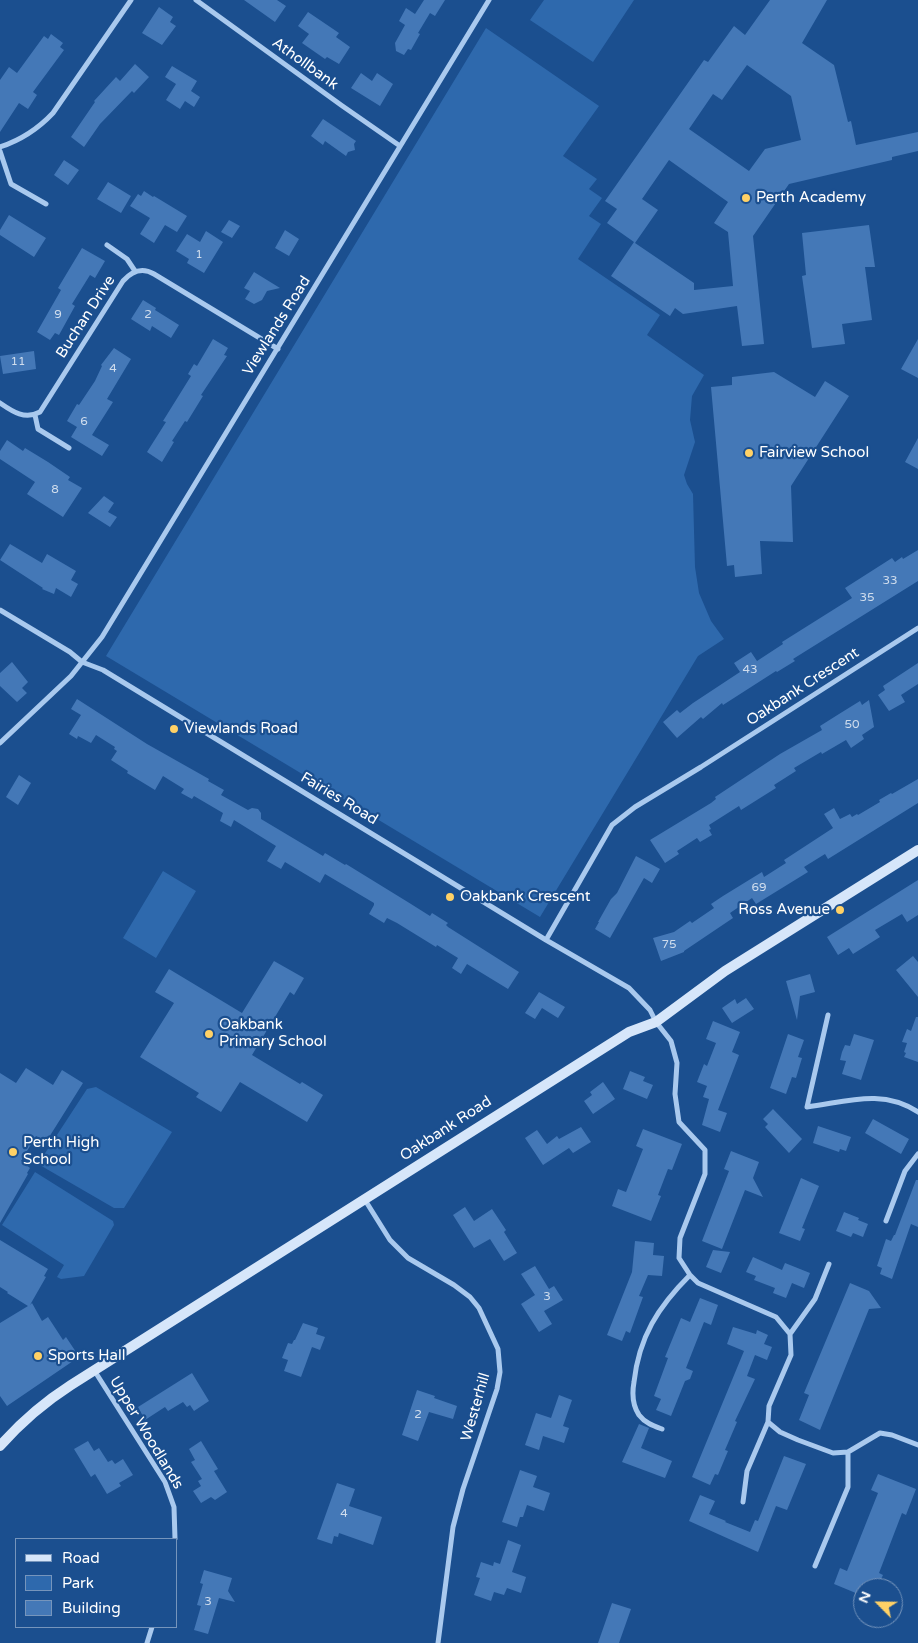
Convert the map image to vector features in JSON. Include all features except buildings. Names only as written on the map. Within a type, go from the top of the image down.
[{"type":"street","points":[[0,147],[28,134],[42,124],[53,112],[131,0]]},
{"type":"street","name":"Athollbank","points":[[196,0],[341,106],[400,146]]},
{"type":"street","name":"Viewlands Road","points":[[0,743],[71,676],[102,637],[489,0]]},
{"type":"street","points":[[0,152],[11,184],[46,204]]},
{"type":"street","points":[[107,245],[127,259],[135,272]]},
{"type":"street","name":"Buchan Drive","points":[[35,415],[44,407],[123,281],[135,272],[145,270],[154,274],[278,349]]},
{"type":"street","points":[[0,403],[14,412],[25,416],[35,415],[38,429],[69,448]]},
{"type":"street","name":"Fairies Road","points":[[0,610],[70,652],[82,662],[103,670],[546,940],[629,988],[650,1010],[656,1022]]},
{"type":"street","name":"Oakbank Crescent","points":[[546,940],[612,825],[635,808],[918,628]]},
{"type":"street","name":"Oakbank Road","points":[[0,1446],[18,1425],[34,1411],[94,1370],[629,1032],[656,1022],[725,971],[918,850]]},
{"type":"street","points":[[828,1015],[807,1107],[876,1097],[895,1101],[918,1112]]},
{"type":"street","points":[[656,1022],[671,1042],[677,1063],[675,1094],[679,1122],[705,1150],[705,1174],[680,1238],[679,1258],[690,1275],[698,1283],[776,1317],[790,1334],[791,1355],[769,1406],[768,1422],[747,1471],[743,1502]]},
{"type":"street","points":[[886,1221],[905,1171],[918,1154]]},
{"type":"street","name":"Westerhill","points":[[365,1200],[390,1240],[408,1258],[469,1296],[479,1308],[498,1349],[500,1372],[497,1389],[463,1490],[453,1527],[438,1643]]},
{"type":"street","points":[[790,1334],[815,1299],[829,1264]]},
{"type":"street","points":[[662,1429],[646,1422],[635,1407],[633,1391],[635,1372],[641,1344],[652,1320],[670,1295],[690,1275]]},
{"type":"street","name":"Upper Woodlands","points":[[94,1370],[165,1482],[174,1507],[175,1538]]},
{"type":"street","points":[[768,1422],[780,1432],[833,1453],[848,1452],[880,1433],[918,1445]]},
{"type":"street","points":[[815,1566],[848,1487],[848,1452]]},
{"type":"street","points":[[147,1643],[152,1628]]},
{"type":"green space","points":[[544,0],[634,0],[593,62],[530,20]]},
{"type":"green space","points":[[486,28],[599,106],[563,156],[597,179],[589,189],[602,198],[589,216],[601,224],[578,259],[660,315],[647,335],[704,375],[692,396],[690,420],[695,442],[684,475],[693,494],[695,567],[699,593],[711,621],[724,639],[698,656],[540,917],[106,656]]},
{"type":"green space","points":[[163,871],[196,891],[156,958],[123,938]]},
{"type":"green space","points":[[96,1087],[172,1132],[124,1208],[114,1208],[38,1164],[87,1089]]},
{"type":"green space","points":[[35,1172],[113,1221],[114,1225],[84,1276],[61,1279],[57,1277],[64,1265],[2,1225]]},
{"type":"place","name":"Perth Academy","points":[[746,198]]},
{"type":"place","name":"Fairview School","points":[[749,453]]},
{"type":"place","name":"Viewlands Road","points":[[174,729]]},
{"type":"place","name":"Oakbank Crescent","points":[[450,897]]},
{"type":"place","name":"Ross Avenue","points":[[840,910]]},
{"type":"place","name":"Oakbank Primary School","points":[[209,1034]]},
{"type":"place","name":"Perth High School","points":[[13,1152]]},
{"type":"place","name":"Sports Hall","points":[[38,1356]]}]
